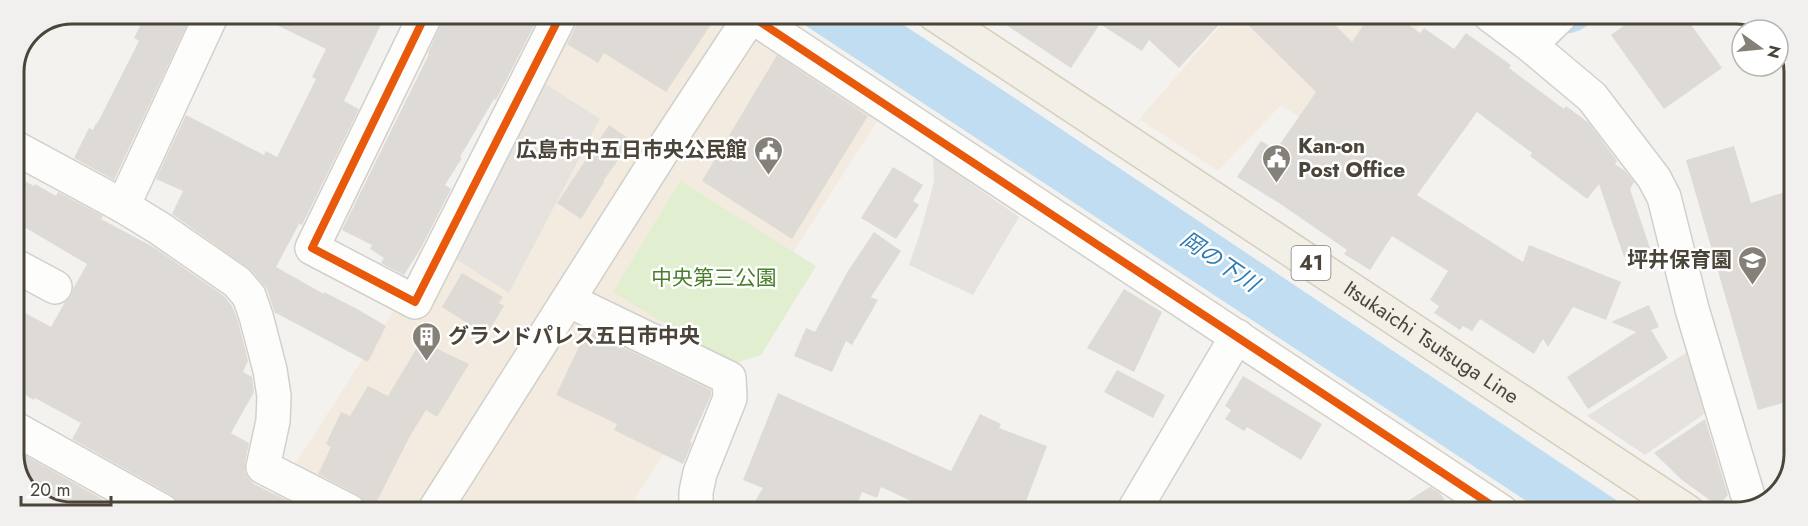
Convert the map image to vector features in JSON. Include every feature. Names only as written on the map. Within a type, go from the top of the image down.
[{"type":"main road","name":"Itsukaichi Tsutsuga Line","points":[[948,24],[1673,502]]},
{"type":"street","points":[[123,206],[207,24]]},
{"type":"street","points":[[421,24],[312,248],[414,302],[556,24]]},
{"type":"street","points":[[440,502],[744,24]]},
{"type":"street","points":[[764,24],[1487,502]]},
{"type":"street","points":[[1529,24],[1547,28],[1592,97],[1654,178],[1664,197],[1692,309],[1749,500]]},
{"type":"street","points":[[24,152],[123,206],[237,282],[249,296],[256,316],[270,370],[274,396],[273,421],[263,467],[331,502]]},
{"type":"street","points":[[24,270],[55,287]]},
{"type":"street","points":[[568,300],[729,378],[730,398],[700,473],[696,502]]},
{"type":"street","points":[[1139,502],[1237,336]]},
{"type":"street","points":[[24,434],[146,502]]},
{"type":"shaded area","points":[[578,24],[732,24],[880,117],[633,502],[271,502]]},
{"type":"shaded area","points":[[1222,24],[1244,24],[1249,27],[1252,24],[1421,24],[1338,143],[1281,105],[1218,171],[1139,119]]},
{"type":"shaded area","points":[[538,79],[600,119],[509,293],[448,254]]},
{"type":"shaded area","points":[[933,157],[1019,217],[973,295],[909,265],[934,182]]},
{"type":"shaded area","points":[[1689,351],[1707,412],[1645,455],[1587,416]]},
{"type":"green space","name":"中央第三公園","points":[[680,181],[816,266],[761,355],[732,364],[613,292]]},
{"type":"water","name":"岡の下川","points":[[803,24],[902,24],[1619,502],[1528,502]]},
{"type":"building","points":[[141,24],[187,24],[114,180],[74,158],[89,128],[93,130],[97,124],[139,41],[134,38]]},
{"type":"building","points":[[275,24],[381,24],[344,101],[359,109],[302,225],[299,224],[276,267],[386,326],[368,362],[275,314],[267,289],[251,270],[172,214],[183,191],[156,179],[186,115],[264,155],[266,151],[277,157],[316,79],[312,77],[326,49]]},
{"type":"building","points":[[441,24],[535,24],[496,100],[494,99],[445,185],[451,189],[421,248],[404,275],[381,263],[384,258],[370,249],[372,245],[342,230]]},
{"type":"building","points":[[577,24],[711,24],[666,92],[604,53],[598,63],[567,44]]},
{"type":"building","points":[[1005,24],[1100,24],[1071,68]]},
{"type":"building","points":[[1100,24],[1220,24],[1179,68],[1149,40],[1142,51]]},
{"type":"building","points":[[1247,24],[1334,24],[1352,42],[1364,24],[1408,24],[1420,33],[1424,28],[1454,49],[1466,33],[1511,65],[1509,68],[1564,109],[1566,106],[1589,123],[1617,161],[1615,164],[1634,182],[1630,189],[1650,248],[1624,257],[1599,184],[1587,199],[1530,156],[1532,153],[1477,112],[1417,195],[1523,262],[1529,245],[1621,282],[1606,320],[1573,307],[1548,347],[1543,339],[1534,354],[1480,319],[1472,331],[1463,326],[1460,330],[1434,313],[1439,306],[1430,300],[1448,271],[1392,236],[1370,270],[1344,254],[1347,250],[1237,177],[1261,141],[1276,150],[1316,92]]},
{"type":"building","points":[[1626,24],[1690,24],[1722,68],[1664,109],[1611,35]]},
{"type":"building","points":[[777,55],[868,116],[792,239],[702,181]]},
{"type":"building","points":[[609,125],[632,141],[603,181],[581,219],[557,203]]},
{"type":"building","points":[[1734,146],[1751,203],[1784,192],[1784,403],[1758,410],[1686,160]]},
{"type":"building","points":[[893,167],[923,185],[913,201],[919,205],[896,239],[861,218]]},
{"type":"building","points":[[24,180],[56,196],[58,192],[103,216],[101,219],[155,248],[224,296],[232,306],[238,321],[248,361],[243,372],[252,377],[254,392],[231,433],[249,443],[245,472],[249,479],[254,484],[290,502],[178,502],[171,495],[72,439],[81,423],[24,394],[24,312],[51,327],[71,296],[87,264],[24,227]]},
{"type":"building","points":[[874,232],[901,251],[871,297],[878,300],[852,345],[846,341],[832,372],[794,356],[806,328],[815,332],[848,271]]},
{"type":"building","points":[[462,273],[503,297],[499,303],[504,306],[486,335],[442,307]]},
{"type":"building","points":[[1124,289],[1162,312],[1134,372],[1087,348]]},
{"type":"building","points":[[1649,305],[1659,327],[1651,330],[1668,358],[1588,409],[1567,377],[1636,332],[1611,322]]},
{"type":"building","points":[[587,330],[711,390],[683,464],[614,430],[617,424],[556,395]]},
{"type":"building","points":[[421,341],[469,364],[437,417],[426,410],[377,502],[365,502],[358,495],[318,474],[331,447],[326,444],[341,412],[350,416],[368,386],[388,396]]},
{"type":"building","points":[[1117,370],[1165,395],[1153,418],[1104,392]]},
{"type":"building","points":[[1243,376],[1322,424],[1301,460],[1247,427],[1244,431],[1225,419],[1231,410],[1225,406]]},
{"type":"building","points":[[778,393],[951,471],[980,414],[1001,424],[999,428],[1047,446],[1026,502],[913,502],[881,487],[877,498],[862,492],[858,502],[754,502],[763,488],[743,480]]},
{"type":"building","points":[[1705,419],[1728,495],[1722,502],[1712,502],[1682,480],[1654,453]]},
{"type":"building","points":[[24,455],[107,502],[72,502],[45,494],[32,481]]},
{"type":"building","points":[[1430,487],[1440,493],[1446,502],[1406,502]]},
{"type":"waterway","points":[[1559,27],[1569,29],[1582,24]]},
{"type":"cycle path","points":[[421,24],[312,248],[415,302],[556,24]]},
{"type":"cycle path","points":[[763,24],[1487,502]]},
{"type":"place","name":"広島市中五日市央公民館","points":[[768,176]]},
{"type":"place","name":"Kan-on Post Office","points":[[1277,184]]},
{"type":"place","name":"坪井保育園","points":[[1753,286]]},
{"type":"place","name":"グランドパレス五日市中央","points":[[427,362]]}]
